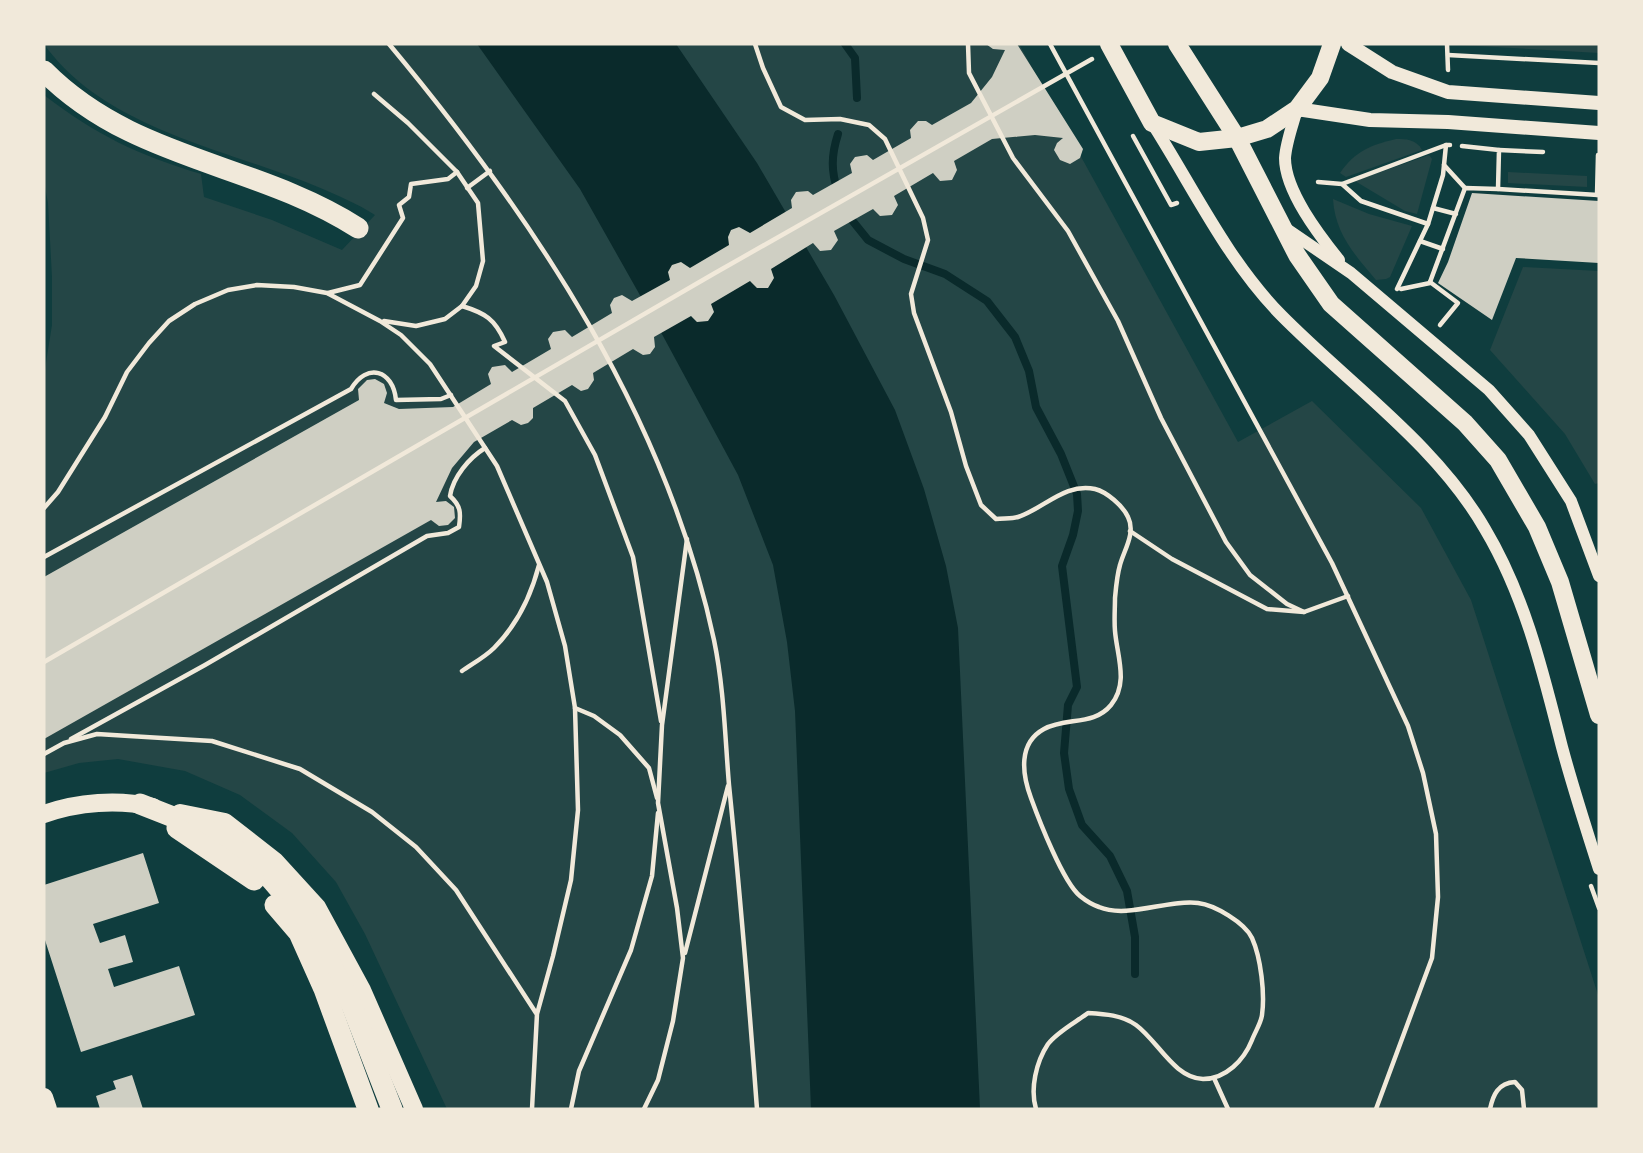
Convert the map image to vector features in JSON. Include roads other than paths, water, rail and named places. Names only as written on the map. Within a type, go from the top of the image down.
[{"type":"highway","points":[[44,71],[76,101],[118,127],[153,143],[296,194],[332,211],[358,228]]},
{"type":"highway","points":[[140,804],[253,878],[299,933],[324,989],[368,1109]]},
{"type":"highway","points":[[140,804],[214,833],[262,869],[313,927],[352,1006],[392,1109]]},
{"type":"main road","points":[[1177,44],[1237,138],[1297,255],[1331,304],[1465,423],[1498,460],[1537,527],[1560,582],[1599,715]]},
{"type":"main road","points":[[1110,46],[1152,122],[1199,142],[1237,138],[1267,129],[1297,109],[1320,78],[1332,44]]},
{"type":"main road","points":[[1348,44],[1392,72],[1448,92],[1599,103]]},
{"type":"main road","points":[[1297,109],[1370,120],[1448,122],[1599,133]]},
{"type":"main road","points":[[44,814],[62,807],[90,803],[140,804],[225,822],[275,861],[317,907],[362,990],[414,1109]]},
{"type":"main road","points":[[44,1097],[48,1109]]},
{"type":"street","points":[[1297,109],[1285,158],[1290,181],[1317,233],[1351,273]]},
{"type":"street","points":[[1152,122],[1239,263],[1279,313],[1435,463],[1452,481],[1484,526],[1520,600],[1599,869]]},
{"type":"street","points":[[1280,224],[1351,273],[1489,390],[1529,435],[1570,501],[1599,576]]},
{"type":"waterway","points":[[845,44],[855,58],[857,98]]},
{"type":"waterway","points":[[838,134],[833,163],[838,192]]},
{"type":"waterway","points":[[847,214],[868,240],[904,259],[945,274],[987,301],[1015,337],[1029,371],[1036,407],[1061,454],[1077,494],[1078,511],[1062,566],[1077,687],[1068,705],[1064,753],[1069,789],[1082,825],[1110,856],[1127,891],[1135,937],[1135,974]]}]
